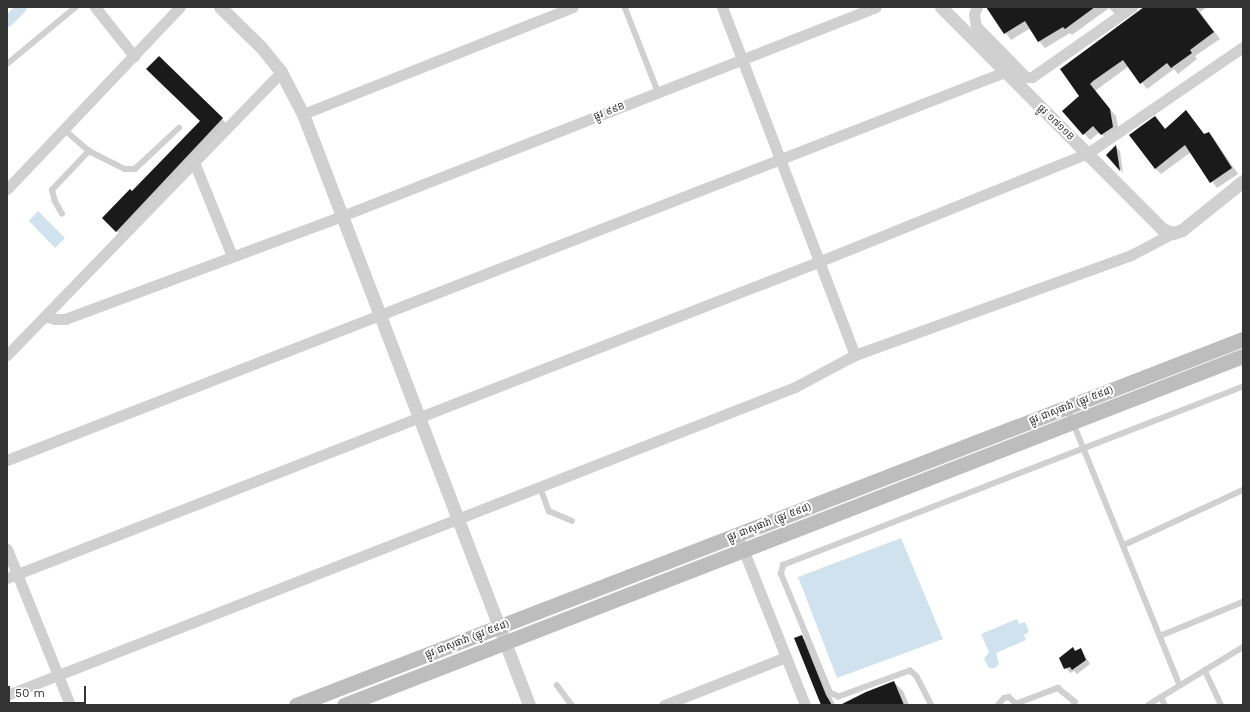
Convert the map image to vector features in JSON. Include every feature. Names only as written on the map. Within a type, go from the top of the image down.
[{"type":"main road","name":"ផ្លូវ ជាសុផារ៉ា (ផ្លូវ ៥៩៨)","points":[[296,705],[1243,339]]},
{"type":"main road","name":"ផ្លូវ ជាសុផារ៉ា (ផ្លូវ ៥៩៨)","points":[[344,705],[1243,356]]},
{"type":"street","points":[[95,7],[134,56]]},
{"type":"street","points":[[7,189],[180,7]]},
{"type":"street","points":[[220,7],[261,47],[282,72],[303,114],[504,643],[529,705]]},
{"type":"street","points":[[303,114],[573,7]]},
{"type":"street","points":[[722,7],[780,157],[818,262],[855,355]]},
{"type":"street","name":"ផ្លូវ ៩៩B","points":[[45,316],[65,319],[342,216],[876,7]]},
{"type":"street","name":"ផ្លូវ ១៧១១B","points":[[941,7],[1004,72],[1088,153],[1162,229],[1173,233]]},
{"type":"street","points":[[976,11],[976,26],[1026,77],[1032,78],[1132,7]]},
{"type":"street","points":[[12,577],[418,417],[818,262],[1088,153],[1243,47]]},
{"type":"street","points":[[7,355],[282,72]]},
{"type":"street","points":[[7,460],[780,157],[1004,72]]},
{"type":"street","points":[[194,162],[232,256]]},
{"type":"street","points":[[7,695],[457,517],[795,387],[855,355],[1130,255],[1182,230],[1243,181]]},
{"type":"street","points":[[737,534],[805,705]]},
{"type":"street","points":[[7,549],[12,577],[70,705]]},
{"type":"street","points":[[664,705],[786,657]]},
{"type":"lane","points":[[7,64],[76,7]]},
{"type":"lane","points":[[625,7],[658,92]]},
{"type":"lane","points":[[64,129],[89,151],[125,169],[135,169],[179,128]]},
{"type":"lane","points":[[62,214],[55,202],[52,190],[89,151]]},
{"type":"lane","points":[[931,705],[917,677],[910,671],[839,697],[830,693],[781,574],[783,565],[1083,447],[1243,387]]},
{"type":"lane","points":[[1067,406],[1180,685]]},
{"type":"lane","points":[[540,485],[549,511],[572,521]]},
{"type":"lane","points":[[1124,545],[1243,490]]},
{"type":"lane","points":[[1160,636],[1243,602]]},
{"type":"lane","points":[[1148,705],[1243,647]]},
{"type":"lane","points":[[1205,670],[1221,705]]},
{"type":"lane","points":[[557,685],[572,705]]},
{"type":"lane","points":[[998,705],[1004,698],[1009,697],[1018,704],[1058,688],[1075,702],[1074,705]]},
{"type":"lane","points":[[1161,697],[1165,705]]},
{"type":"water","points":[[38,211],[65,238],[55,248],[29,221]]},
{"type":"water","points":[[901,538],[943,639],[837,678],[798,577]]},
{"type":"water","points":[[1017,619],[1019,624],[1025,622],[1029,632],[1024,635],[1026,640],[996,653],[999,664],[995,668],[989,668],[984,659],[989,652],[981,634]]},
{"type":"building","points":[[986,7],[1095,7],[1065,29],[1063,27],[1038,42],[1025,21],[1004,34]]},
{"type":"building","points":[[1144,7],[1195,7],[1214,32],[1190,50],[1192,53],[1171,68],[1167,63],[1140,84],[1123,60],[1093,81],[1090,84],[1110,109],[1113,127],[1101,135],[1093,126],[1083,135],[1062,111],[1079,96],[1060,69]]},
{"type":"building","points":[[159,56],[223,118],[116,232],[102,218],[130,189],[132,191],[200,121],[146,69]]},
{"type":"building","points":[[1186,110],[1204,134],[1209,132],[1232,168],[1210,183],[1185,145],[1155,169],[1129,135],[1155,116],[1165,129]]},
{"type":"building","points":[[1116,145],[1120,171],[1106,155]]},
{"type":"building","points":[[802,635],[826,695],[832,705],[821,705],[794,638]]},
{"type":"building","points":[[1073,647],[1075,651],[1081,648],[1086,660],[1072,670],[1070,667],[1064,669],[1059,658]]},
{"type":"building","points":[[894,681],[904,705],[840,705],[866,692]]},
{"type":"waterway","points":[[7,21],[21,7]]}]
